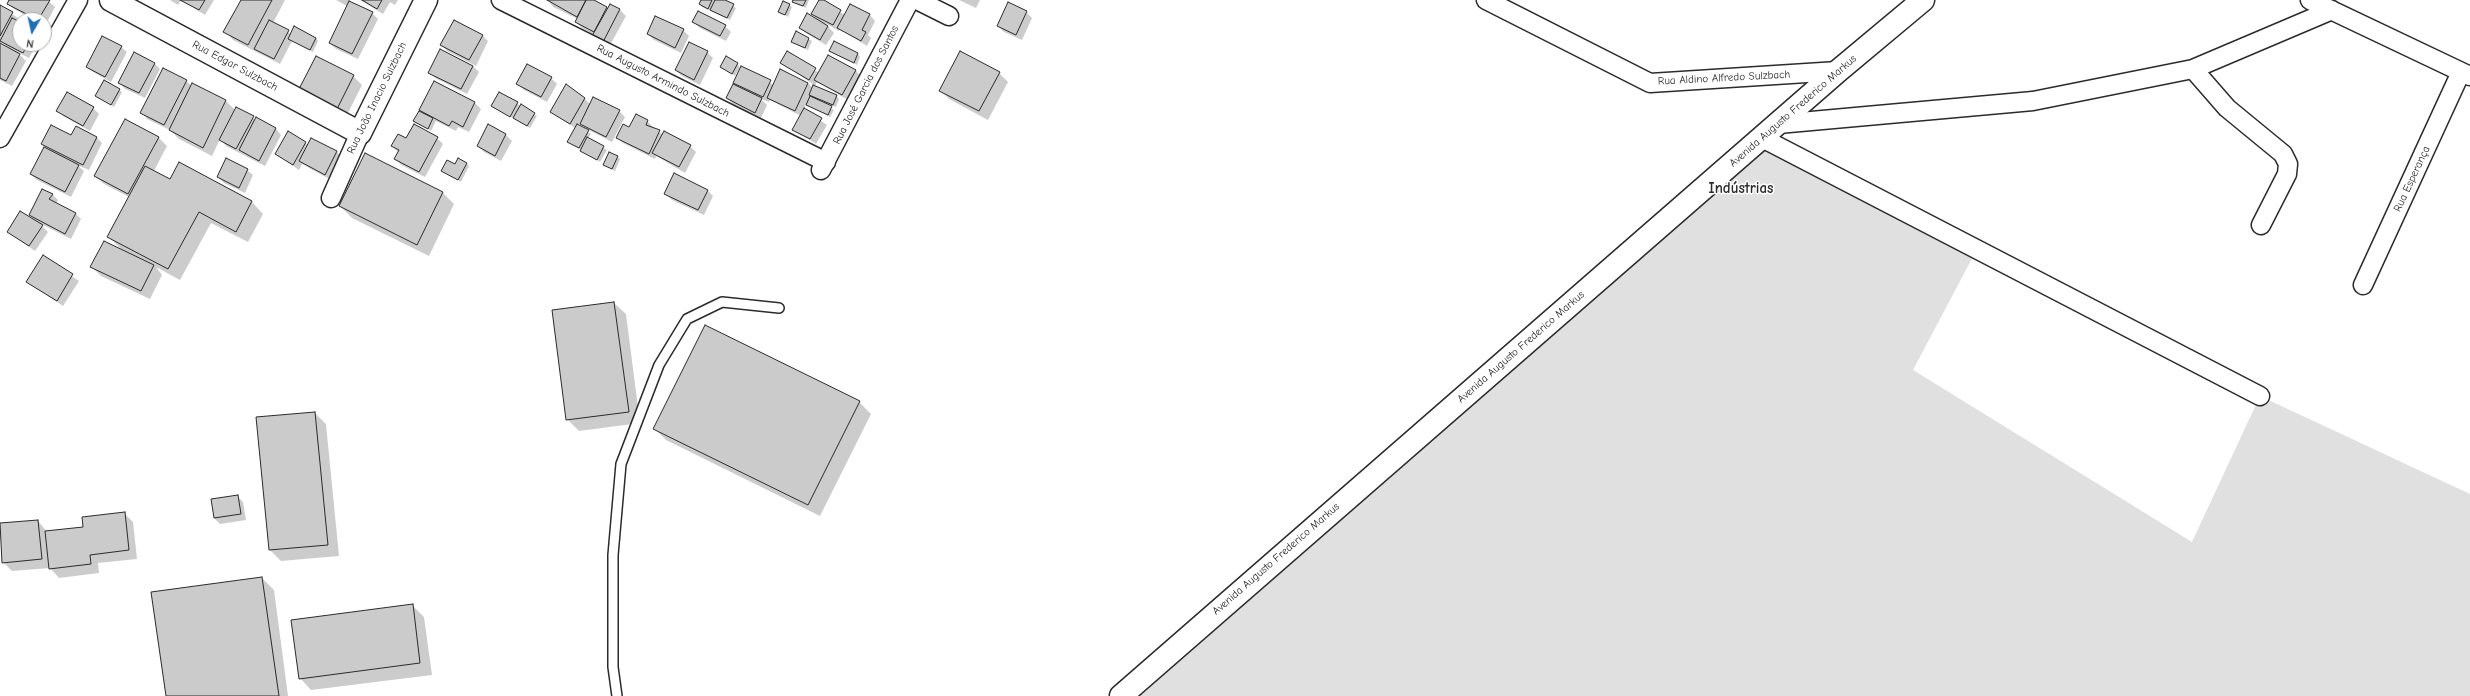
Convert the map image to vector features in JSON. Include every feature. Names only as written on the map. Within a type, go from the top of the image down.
[{"type":"street","points":[[0,138],[78,0]]},
{"type":"street","name":"Rua Edgar Sulzbach","points":[[111,0],[360,132]]},
{"type":"street","name":"Rua João Inacio Sulzbach","points":[[330,198],[360,132],[426,0]]},
{"type":"street","name":"Rua Augusto Armindo Sulzbach","points":[[501,0],[824,166]]},
{"type":"street","name":"Rua José Garcia dos Santos","points":[[824,166],[910,0]]},
{"type":"street","points":[[918,0],[949,16]]},
{"type":"street","name":"Rua Aldino Alfredo Sulzbach","points":[[1486,0],[1650,83],[1838,72]]},
{"type":"street","name":"Avenida Augusto Frederico Markus","points":[[1121,696],[1770,131],[1923,0]]},
{"type":"street","points":[[2310,0],[2466,74]]},
{"type":"street","points":[[1770,131],[2033,101],[2193,69],[2332,10]]},
{"type":"street","points":[[2193,69],[2227,108],[2283,154],[2288,164],[2287,174],[2261,225]]},
{"type":"street","name":"Rua Esperança","points":[[2363,286],[2466,74]]},
{"type":"street","points":[[1770,131],[2260,396]]},
{"type":"lane","points":[[617,696],[613,667],[613,555],[621,464],[658,365],[687,319],[722,302],[779,308]]},
{"type":"shaded area","points":[[1762,138],[1977,249],[1913,370],[2192,542],[2260,396],[2470,494],[2470,696],[1121,696]]},
{"type":"building","points":[[9,0],[50,0],[43,12],[22,12],[7,4]]},
{"type":"building","points":[[180,0],[205,0],[199,10]]},
{"type":"building","points":[[241,0],[272,0],[248,45],[223,32]]},
{"type":"building","points":[[362,0],[382,0],[377,9]]},
{"type":"building","points":[[547,0],[586,0],[577,17]]},
{"type":"building","points":[[586,0],[594,0],[607,7],[594,32],[575,22]]},
{"type":"building","points":[[701,0],[712,0],[708,9],[699,4]]},
{"type":"building","points":[[715,0],[725,0],[734,4],[727,18],[710,10]]},
{"type":"building","points":[[793,0],[806,0],[803,6],[792,2]]},
{"type":"building","points":[[819,0],[824,0],[841,10],[833,25],[811,14]]},
{"type":"building","points":[[349,1],[373,12],[352,54],[329,43]]},
{"type":"building","points":[[783,1],[790,4],[785,15],[778,12]]},
{"type":"building","points":[[1008,2],[1027,11],[1016,35],[997,26]]},
{"type":"building","points":[[610,4],[620,9],[603,42],[592,36]]},
{"type":"building","points":[[850,4],[870,14],[862,30],[866,32],[861,41],[837,28]]},
{"type":"building","points":[[0,5],[13,12],[0,36]]},
{"type":"building","points":[[698,11],[726,25],[720,36],[692,22]]},
{"type":"building","points":[[807,13],[828,26],[820,40],[799,28]]},
{"type":"building","points":[[655,16],[684,29],[675,48],[647,34]]},
{"type":"building","points":[[12,18],[12,47],[0,41]]},
{"type":"building","points":[[269,20],[289,30],[274,59],[254,49]]},
{"type":"building","points":[[454,20],[483,35],[469,60],[440,45]]},
{"type":"building","points":[[294,26],[316,38],[310,50],[288,39]]},
{"type":"building","points":[[796,31],[809,38],[805,48],[791,42]]},
{"type":"building","points":[[102,36],[122,46],[105,77],[86,67]]},
{"type":"building","points":[[834,41],[858,53],[854,63],[829,51]]},
{"type":"building","points":[[689,42],[708,51],[694,80],[675,70]]},
{"type":"building","points":[[0,43],[12,50],[12,52],[20,54],[6,81],[0,78]]},
{"type":"building","points":[[440,49],[473,66],[461,89],[428,73]]},
{"type":"building","points":[[787,51],[816,68],[809,80],[780,63]]},
{"type":"building","points":[[960,51],[1000,72],[979,111],[939,91]]},
{"type":"building","points":[[134,52],[155,63],[139,93],[118,83]]},
{"type":"building","points":[[828,55],[856,70],[842,95],[814,80]]},
{"type":"building","points":[[316,56],[354,75],[337,109],[299,89]]},
{"type":"building","points":[[726,56],[738,63],[732,74],[720,67]]},
{"type":"building","points":[[527,64],[552,77],[541,97],[516,84]]},
{"type":"building","points":[[741,66],[771,80],[763,97],[733,83]]},
{"type":"building","points":[[163,68],[187,80],[164,125],[140,113]]},
{"type":"building","points":[[780,69],[808,83],[795,111],[767,98]]},
{"type":"building","points":[[104,80],[120,89],[111,105],[95,96]]},
{"type":"building","points":[[434,81],[475,102],[463,127],[452,121],[449,126],[419,110]]},
{"type":"building","points":[[192,83],[226,100],[203,148],[169,130]]},
{"type":"building","points":[[566,84],[585,98],[570,124],[550,112]]},
{"type":"building","points":[[733,84],[762,98],[755,113],[726,98]]},
{"type":"building","points":[[813,85],[837,95],[833,105],[809,95]]},
{"type":"building","points":[[67,92],[94,107],[83,126],[56,111]]},
{"type":"building","points":[[499,92],[518,102],[510,117],[491,106]]},
{"type":"building","points":[[810,96],[832,106],[828,115],[806,105]]},
{"type":"building","points":[[593,97],[620,110],[606,137],[580,124]]},
{"type":"building","points":[[521,104],[535,113],[527,126],[513,118]]},
{"type":"building","points":[[236,107],[254,116],[236,149],[219,140]]},
{"type":"building","points":[[804,108],[822,118],[810,139],[792,130]]},
{"type":"building","points":[[419,111],[433,118],[428,129],[413,121]]},
{"type":"building","points":[[636,114],[648,120],[646,125],[660,130],[649,154],[616,138],[623,124],[629,127]]},
{"type":"building","points":[[256,117],[276,128],[259,161],[239,150]]},
{"type":"building","points":[[125,119],[159,137],[128,194],[94,176]]},
{"type":"building","points":[[414,124],[438,137],[419,172],[394,159],[399,150],[391,146],[398,134],[406,138]]},
{"type":"building","points":[[488,124],[506,134],[495,156],[477,146]]},
{"type":"building","points":[[577,124],[589,130],[579,148],[567,142]]},
{"type":"building","points":[[51,125],[71,135],[76,126],[97,137],[83,165],[41,144]]},
{"type":"building","points":[[288,131],[306,142],[293,165],[275,154]]},
{"type":"building","points":[[664,131],[691,145],[679,167],[652,153]]},
{"type":"building","points":[[587,137],[604,146],[597,160],[580,151]]},
{"type":"building","points":[[311,138],[337,151],[325,175],[299,161]]},
{"type":"building","points":[[44,147],[79,165],[65,192],[30,174]]},
{"type":"building","points":[[609,152],[618,156],[612,169],[603,165]]},
{"type":"building","points":[[365,153],[443,192],[417,245],[339,206]]},
{"type":"building","points":[[226,158],[248,169],[239,188],[217,177]]},
{"type":"building","points":[[458,158],[467,163],[458,180],[441,171],[447,160],[455,164]]},
{"type":"building","points":[[179,162],[252,201],[236,232],[199,212],[168,269],[107,237],[145,166],[170,179]]},
{"type":"building","points":[[674,173],[708,190],[698,210],[664,194]]},
{"type":"building","points":[[42,189],[53,194],[49,199],[76,213],[65,234],[29,215]]},
{"type":"building","points":[[20,211],[43,225],[29,246],[7,232]]},
{"type":"building","points":[[104,241],[154,265],[141,291],[90,267]]},
{"type":"building","points":[[43,255],[73,274],[57,301],[26,282]]},
{"type":"building","points":[[614,302],[629,412],[566,420],[552,310]]},
{"type":"building","points":[[705,325],[860,401],[808,505],[653,429]]},
{"type":"building","points":[[315,412],[328,545],[269,550],[256,417]]},
{"type":"building","points":[[238,495],[241,514],[214,518],[211,499]]},
{"type":"building","points":[[125,512],[129,550],[90,555],[91,564],[49,569],[45,531],[83,527],[82,517]]},
{"type":"building","points":[[38,520],[42,559],[2,563],[0,523]]},
{"type":"building","points":[[262,577],[279,696],[166,696],[151,592]]},
{"type":"building","points":[[413,604],[420,663],[299,679],[291,620]]},
{"type":"district","name":"Indústrias","points":[[1741,189]]}]
